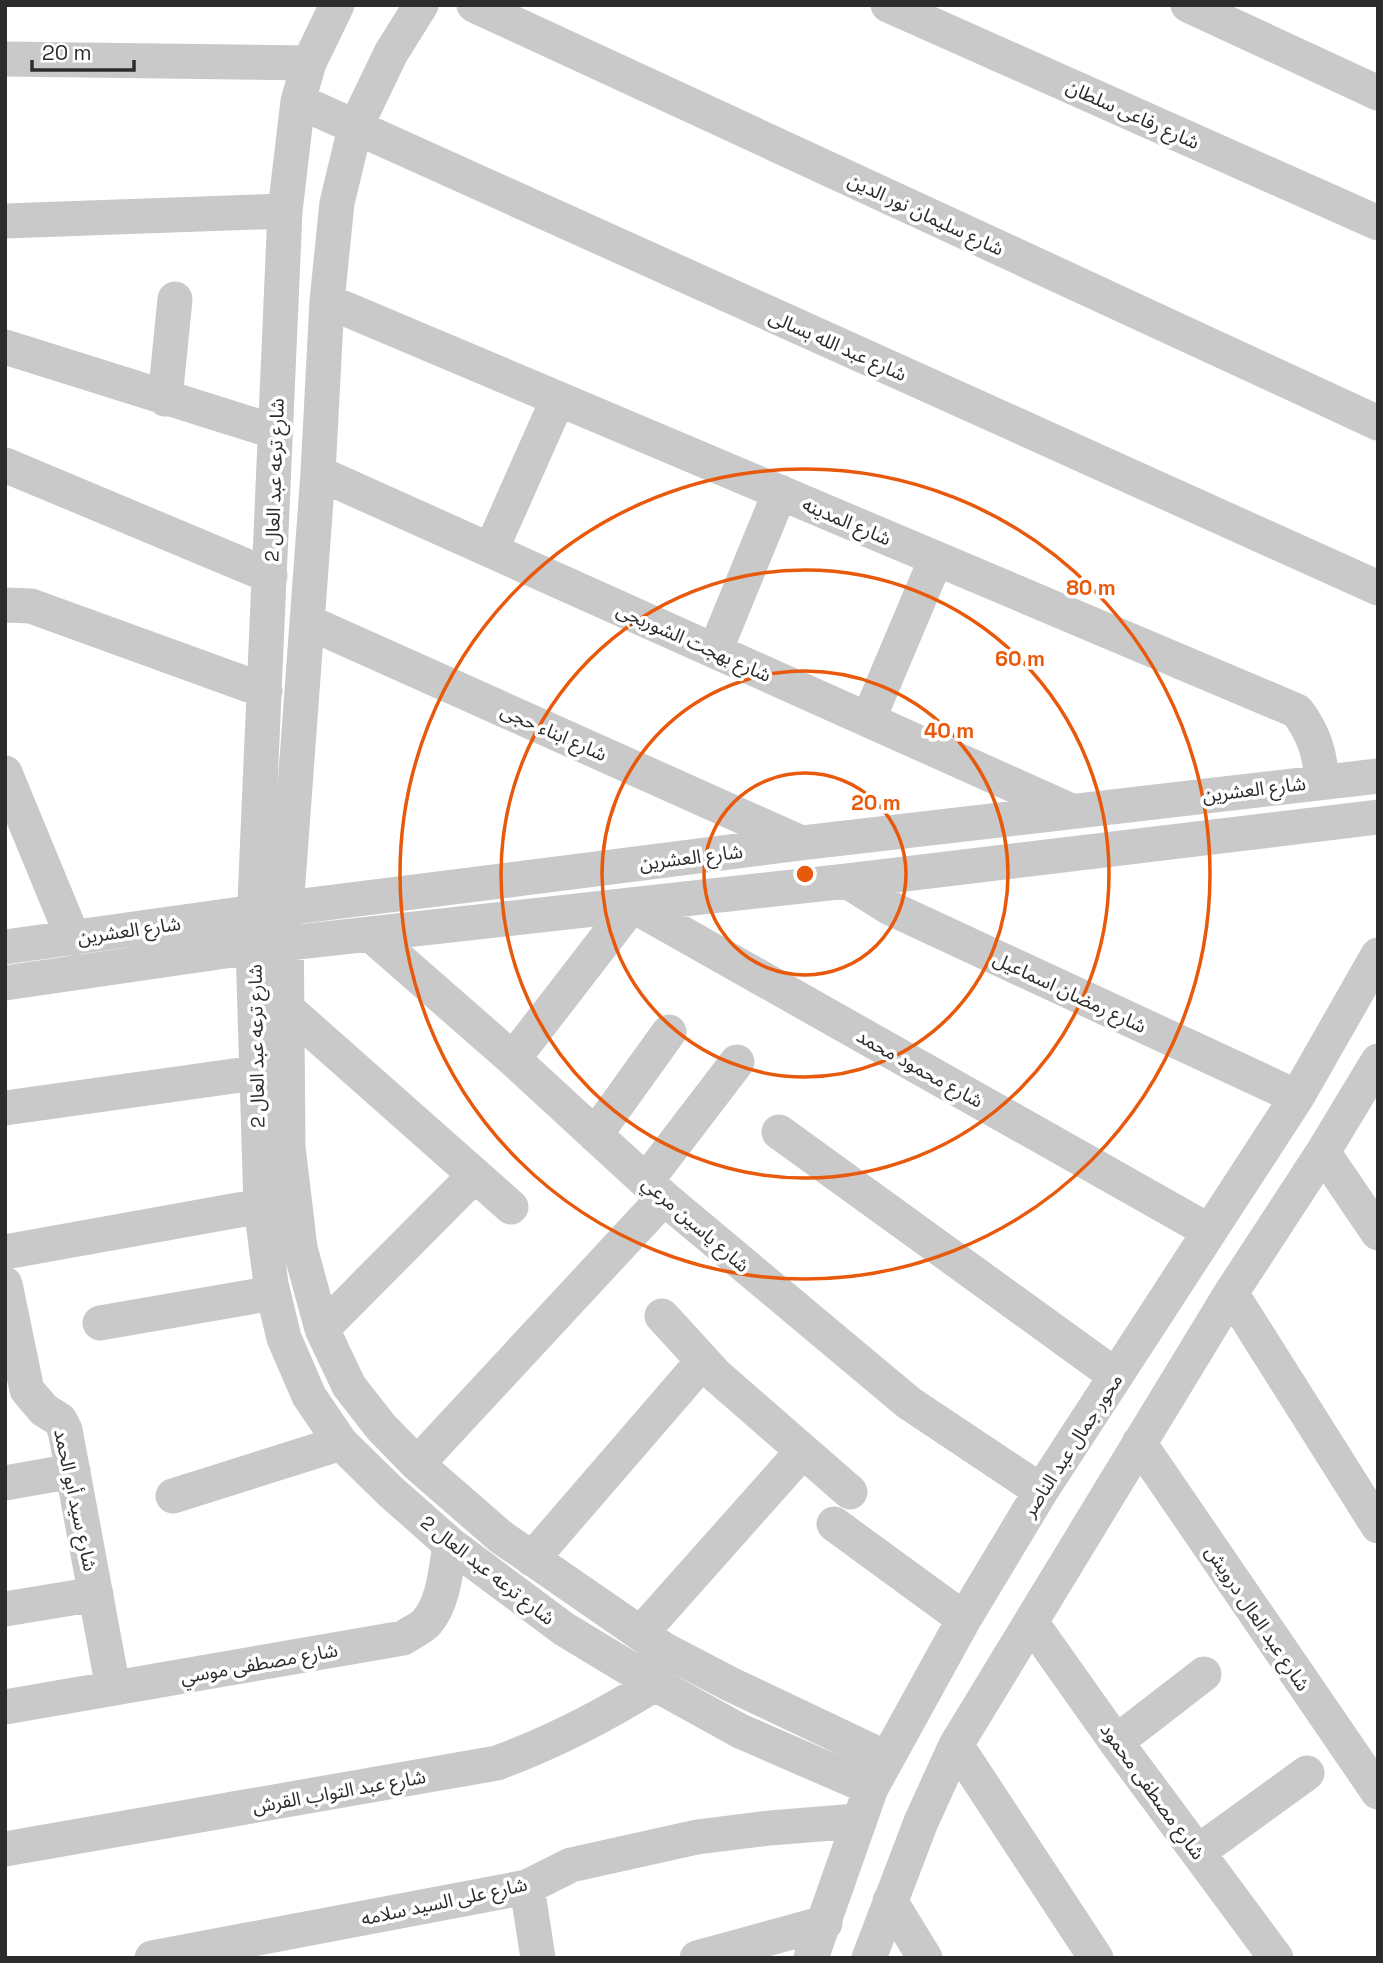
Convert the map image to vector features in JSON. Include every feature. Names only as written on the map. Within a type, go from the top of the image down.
[{"type":"street","name":"شارع ترعه عبد العال 2","points":[[271,910],[265,691],[285,211],[298,101],[309,63],[337,5]]},
{"type":"street","name":"شارع ترعه عبد العال 2","points":[[421,5],[391,53],[355,128],[337,203],[327,301],[308,622],[271,910],[256,1073],[261,1206],[273,1293],[284,1338],[309,1396],[341,1443],[450,1544],[564,1629],[740,1731],[878,1773]]},
{"type":"street","name":"شارع سليمان نور الدين","points":[[474,5],[1378,423]]},
{"type":"street","name":"شارع رفاعى سلطان","points":[[888,5],[1378,223]]},
{"type":"street","points":[[1191,6],[1378,93]]},
{"type":"street","points":[[5,59],[309,63]]},
{"type":"street","name":"شارع عبد الله بسالى","points":[[298,101],[1378,588]]},
{"type":"street","points":[[5,221],[285,211]]},
{"type":"street","points":[[165,399],[175,299]]},
{"type":"street","name":"شارع المدينه","points":[[327,301],[1297,711],[1316,741],[1322,781]]},
{"type":"street","points":[[5,348],[276,432]]},
{"type":"street","points":[[491,550],[558,399]]},
{"type":"street","points":[[5,465],[270,576]]},
{"type":"street","name":"شارع بهجت الشوربجى","points":[[318,473],[1070,810]]},
{"type":"street","points":[[715,651],[779,492]]},
{"type":"street","points":[[868,720],[936,559]]},
{"type":"street","points":[[5,605],[31,607],[265,691]]},
{"type":"street","name":"شارع ابناء حجى","points":[[308,622],[801,843]]},
{"type":"street","points":[[5,773],[73,938]]},
{"type":"street","name":"شارع العشرين","points":[[5,947],[271,910],[801,843],[1378,776]]},
{"type":"street","name":"شارع العشرين","points":[[5,983],[269,946],[847,881],[1378,817]]},
{"type":"street","name":"شارع رمضان اسماعيل","points":[[847,881],[890,908],[1297,1097]]},
{"type":"street","points":[[513,1059],[632,905]]},
{"type":"street","name":"شارع محمود محمد","points":[[632,905],[1209,1231]]},
{"type":"street","name":"شارع ياسين مرعي","points":[[370,934],[513,1059],[655,1190],[908,1403],[1041,1491]]},
{"type":"street","name":"شارع ترعه عبد العال 2","points":[[269,946],[285,1007],[288,1146],[300,1248],[322,1329],[349,1386],[381,1427],[417,1464],[501,1538],[663,1649],[730,1684],[878,1773]]},
{"type":"street","name":"محور جمال عبد الناصر","points":[[811,1958],[825,1923],[857,1821],[878,1773],[964,1619],[1041,1491],[1297,1097],[1378,956]]},
{"type":"street","points":[[285,1007],[511,1207]]},
{"type":"street","points":[[595,1135],[669,1032]]},
{"type":"street","points":[[417,1464],[655,1190],[737,1062]]},
{"type":"street","points":[[869,1958],[921,1822],[956,1745],[1231,1293],[1378,1062]]},
{"type":"street","points":[[5,1108],[256,1073]]},
{"type":"street","points":[[779,1132],[1116,1376]]},
{"type":"street","points":[[1323,1152],[1378,1233]]},
{"type":"street","points":[[322,1329],[475,1175]]},
{"type":"street","points":[[5,1252],[261,1206]]},
{"type":"street","name":"شارع سيد أبو الحمد","points":[[5,1284],[11,1343],[27,1390],[44,1410],[60,1420],[65,1430],[113,1688]]},
{"type":"street","points":[[100,1323],[273,1293]]},
{"type":"street","points":[[1231,1293],[1378,1526]]},
{"type":"street","points":[[662,1316],[703,1361],[850,1492]]},
{"type":"street","points":[[533,1559],[703,1361]]},
{"type":"street","points":[[173,1496],[341,1443]]},
{"type":"street","name":"شارع عبد العال درويش","points":[[1139,1443],[1378,1792]]},
{"type":"street","points":[[641,1633],[802,1452]]},
{"type":"street","points":[[5,1483],[73,1471]]},
{"type":"street","points":[[834,1524],[964,1619]]},
{"type":"street","name":"شارع مصطفى موسي","points":[[5,1707],[403,1638],[425,1623],[436,1607],[444,1581],[450,1544]]},
{"type":"street","points":[[5,1609],[96,1594]]},
{"type":"street","name":"شارع مصطفى محمود","points":[[1031,1622],[1276,1958]]},
{"type":"street","points":[[1116,1742],[1204,1674]]},
{"type":"street","name":"شارع عبد التواب القرش","points":[[5,1849],[498,1763],[581,1728],[655,1684]]},
{"type":"street","points":[[956,1745],[1096,1958]]},
{"type":"street","points":[[1198,1852],[1307,1773]]},
{"type":"street","name":"شارع على السيد سلامه","points":[[152,1958],[527,1887],[571,1866],[697,1837],[857,1821]]},
{"type":"street","points":[[527,1887],[538,1958]]},
{"type":"street","points":[[890,1901],[925,1958]]},
{"type":"street","points":[[697,1958],[825,1923]]}]
